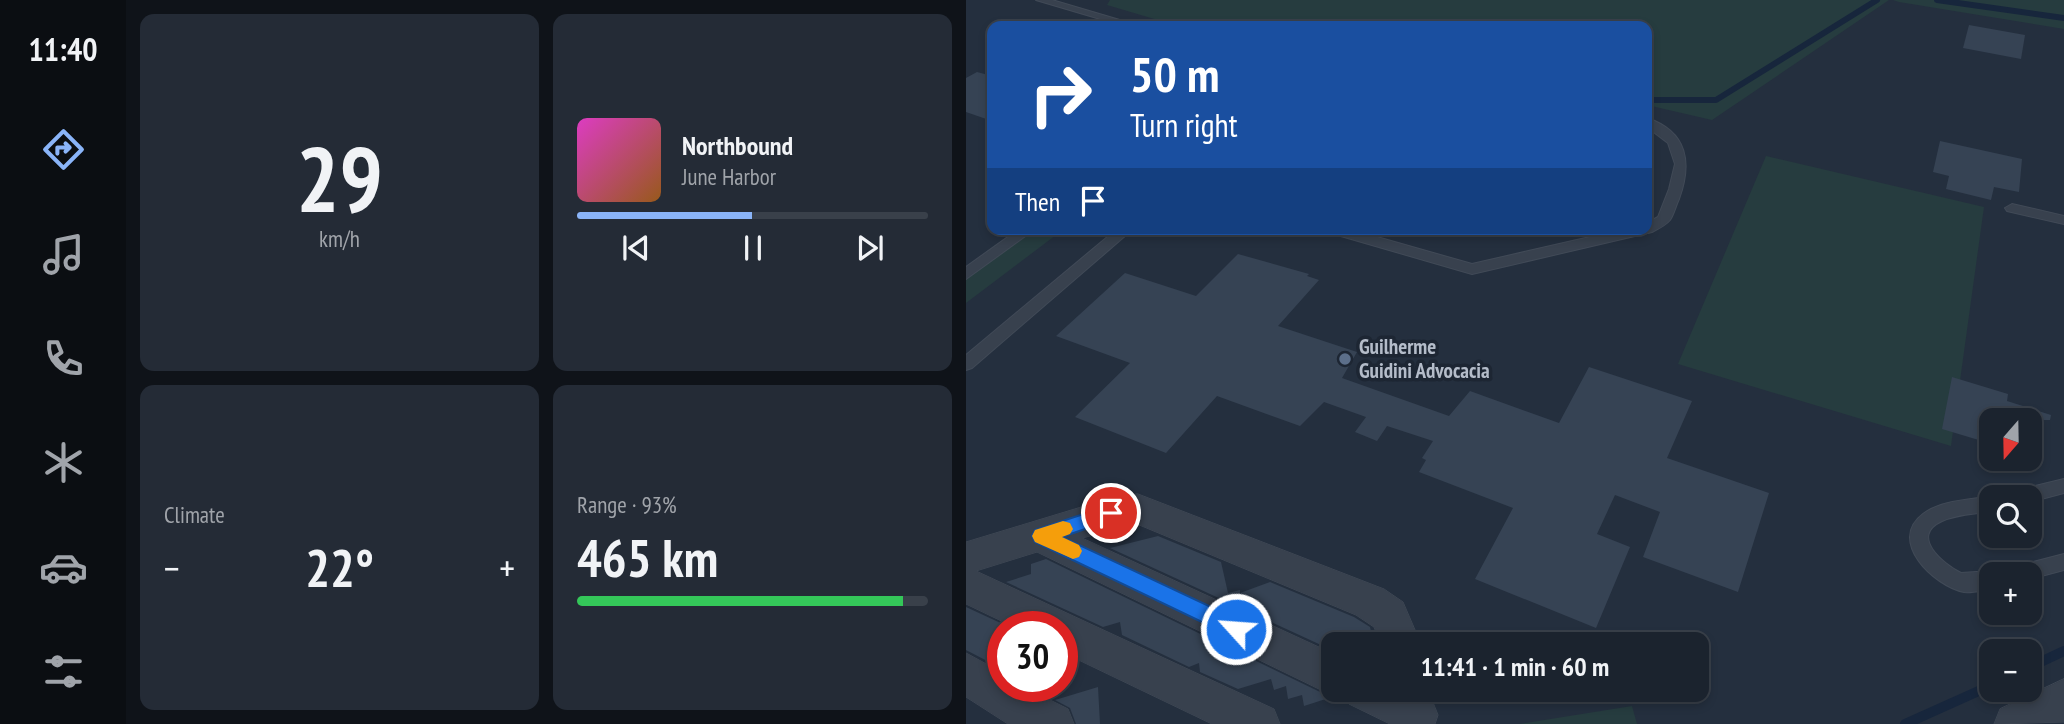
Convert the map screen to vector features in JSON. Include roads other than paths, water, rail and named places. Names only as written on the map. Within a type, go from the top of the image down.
[{"type":"street","points":[[966,558],[1118,511],[1150,511],[1370,602],[1389,615],[1396,632]]},
{"type":"street","points":[[1041,536],[1321,669]]},
{"type":"street","points":[[966,586],[1020,611]]},
{"type":"street","points":[[1078,639],[1259,724]]},
{"type":"street","points":[[966,673],[1012,704],[1053,724]]},
{"type":"street","points":[[2015,724],[2064,700]]},
{"type":"street","points":[[1396,702],[1415,709]]},
{"type":"lane","points":[[1041,0],[1117,21]]},
{"type":"lane","points":[[1652,125],[1664,131],[1675,143],[1681,155],[1683,169],[1664,219],[1652,226]]},
{"type":"lane","points":[[2012,208],[2064,220]]},
{"type":"lane","points":[[966,274],[1020,235]]},
{"type":"lane","points":[[966,364],[1119,235]]},
{"type":"lane","points":[[1353,235],[1472,269],[1620,235]]},
{"type":"lane","points":[[2042,493],[2062,489]]},
{"type":"lane","points":[[1979,506],[1931,517],[1922,526],[1919,540],[1926,558],[1940,573],[1964,583],[1979,581]]},
{"type":"lane","points":[[2042,568],[2064,562]]},
{"type":"waterway","points":[[1652,100],[1716,100],[1877,0]]},
{"type":"waterway","points":[[1937,0],[2064,18]]},
{"type":"waterway","points":[[2042,661],[2064,651]]},
{"type":"waterway","points":[[1905,724],[1979,691]]},
{"type":"place","name":"Guilherme Guidini Advocacia","points":[[1345,359]]}]
